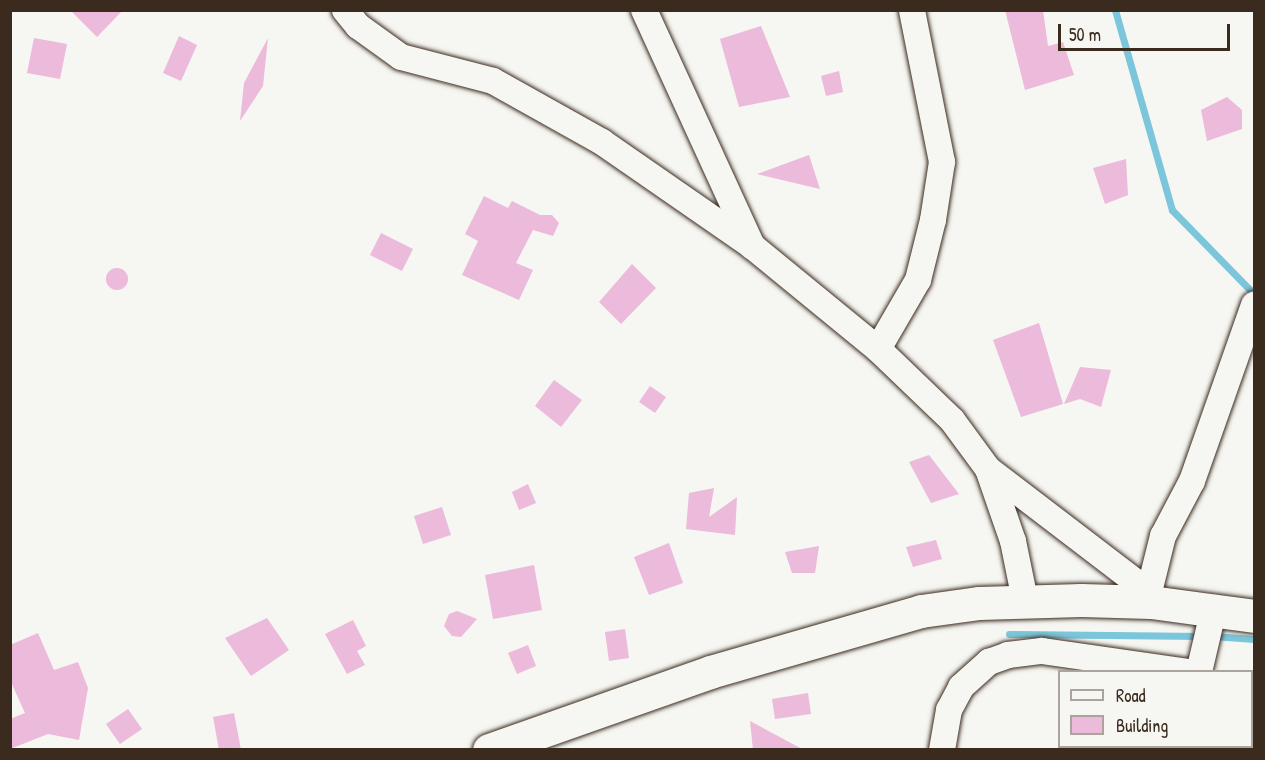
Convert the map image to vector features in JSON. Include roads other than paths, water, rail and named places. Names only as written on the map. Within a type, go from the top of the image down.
[{"type":"street","points":[[345,10],[358,26],[401,57],[467,70],[536,102],[752,246],[878,349],[952,420],[988,469],[1150,597]]},
{"type":"street","points":[[644,10],[752,246]]},
{"type":"street","points":[[878,349],[918,280],[933,220],[942,162],[912,10]]},
{"type":"street","points":[[1150,597],[1163,536],[1192,481],[1252,308]]},
{"type":"street","points":[[988,469],[1013,541],[1025,600]]},
{"type":"street","points":[[489,750],[812,640],[921,611],[1025,600],[1150,597],[1254,616]]},
{"type":"street","points":[[1200,670],[1215,608]]},
{"type":"street","points":[[942,750],[949,710],[962,687],[989,662],[1008,655],[1041,651],[1174,670]]},
{"type":"waterway","points":[[1115,10],[1172,210],[1254,294]]},
{"type":"waterway","points":[[1009,634],[1202,636]]},
{"type":"waterway","points":[[1213,636],[1254,639]]}]
